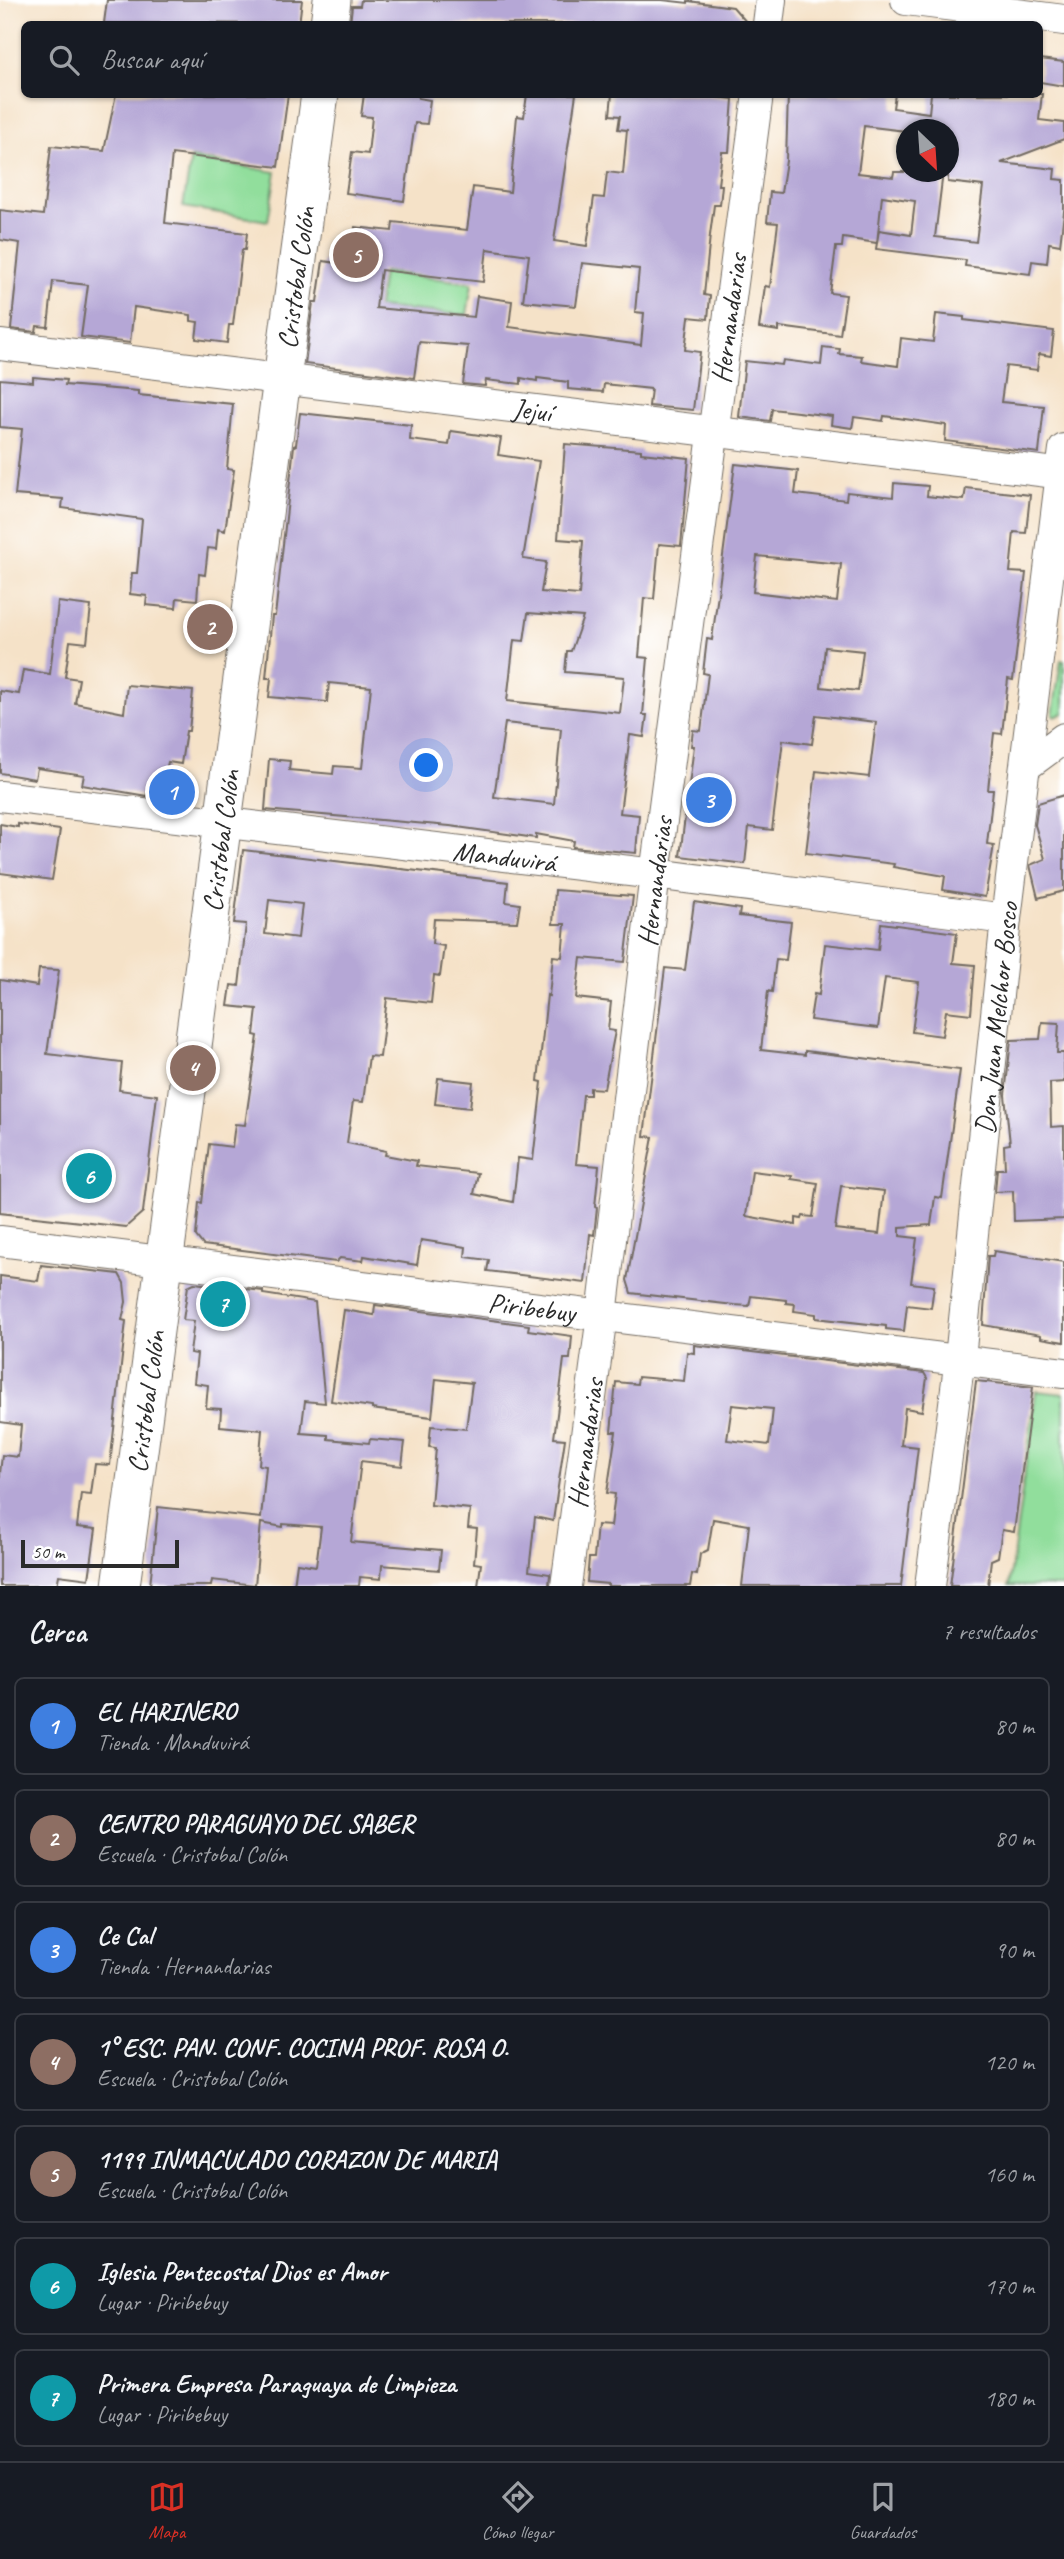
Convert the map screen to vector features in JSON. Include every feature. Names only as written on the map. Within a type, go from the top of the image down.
[{"type":"main road","points":[[328,21],[332,0]]},
{"type":"main road","name":"Cristobal Colón","points":[[121,1586],[319,98]]},
{"type":"street","points":[[768,21],[771,0]]},
{"type":"street","points":[[906,0],[1064,20]]},
{"type":"street","name":"Hernandarias","points":[[566,1586],[602,1315],[655,874],[757,98]]},
{"type":"street","name":"Jejuí","points":[[0,345],[715,432],[1063,466]]},
{"type":"street","name":"Don Juan Melchor Bosco","points":[[930,1586],[960,1358],[1006,919],[1063,466]]},
{"type":"street","points":[[1026,766],[1064,738]]},
{"type":"street","name":"Manduvirá","points":[[0,796],[1006,919]]},
{"type":"street","name":"Piribebuy","points":[[0,1241],[1064,1373]]},
{"type":"green space","points":[[191,158],[276,172],[268,221],[183,207]]},
{"type":"green space","points":[[383,272],[472,283],[467,315],[378,307]]},
{"type":"green space","points":[[1061,660],[1064,660],[1064,713],[1055,717],[1053,714]]},
{"type":"green space","points":[[1036,1391],[1064,1394],[1064,1586],[1009,1586]]},
{"type":"building","points":[[107,0],[302,0],[299,21],[104,21]]},
{"type":"building","points":[[361,0],[688,1],[733,7],[745,21],[350,21],[352,6],[360,6]]},
{"type":"building","points":[[1043,59],[1064,62],[1064,86],[1043,82]]},
{"type":"building","points":[[115,98],[287,98],[278,167],[172,154],[165,223],[247,233],[245,250],[242,250],[233,325],[229,325],[227,343],[196,339],[198,322],[191,321],[191,315],[134,307],[130,343],[81,337],[88,285],[53,281],[48,327],[37,326],[36,332],[11,329],[20,243],[0,240],[0,210],[43,215],[51,146],[104,151]]},
{"type":"building","points":[[363,98],[430,100],[427,124],[415,123],[404,201],[346,193],[352,152],[368,154],[372,117],[361,116]]},
{"type":"building","points":[[526,98],[575,98],[554,241],[587,246],[594,197],[604,198],[607,172],[623,174],[627,130],[618,129],[620,116],[610,115],[612,98],[733,99],[729,152],[722,152],[718,185],[722,185],[720,205],[714,205],[710,235],[704,295],[710,296],[708,319],[689,317],[685,350],[700,352],[693,410],[649,406],[651,389],[604,384],[603,392],[568,389],[568,382],[537,378],[537,381],[521,378],[521,384],[486,380],[485,386],[463,384],[468,346],[419,342],[414,378],[305,364],[313,302],[317,302],[323,261],[350,265],[355,227],[392,231],[393,222],[467,230],[473,187],[510,192],[517,116],[524,117]],"holes":[[[487,249],[529,255],[523,301],[576,306],[582,263],[639,269],[635,312],[644,313],[641,345],[509,327],[512,301],[477,296],[474,317],[376,308],[381,270],[483,282]]]},
{"type":"building","points":[[788,98],[894,98],[893,108],[929,113],[931,98],[1042,98],[1039,120],[1064,123],[1064,139],[1001,163],[1055,169],[1054,179],[1064,180],[1060,245],[1049,243],[1047,263],[1032,261],[1030,274],[965,266],[966,260],[876,249],[877,243],[843,238],[842,247],[836,247],[830,293],[846,295],[840,335],[779,327],[779,331],[759,328],[765,286],[770,287],[778,223],[767,222],[770,192],[781,193],[786,161]],"holes":[[[882,196],[915,201],[911,235],[879,230],[877,242]]]},
{"type":"building","points":[[936,314],[1054,331],[1051,356],[1039,354],[1037,370],[1006,366],[1001,402],[1044,406],[1039,453],[945,441],[946,425],[884,416],[883,421],[854,417],[852,428],[831,425],[832,416],[772,409],[770,421],[739,417],[745,361],[782,365],[783,360],[821,365],[823,347],[840,349],[839,354],[862,356],[861,361],[898,366],[901,338],[933,342]]},
{"type":"building","points":[[33,377],[66,380],[65,385],[138,391],[138,395],[233,404],[227,469],[234,470],[225,531],[218,529],[216,549],[208,548],[205,575],[199,574],[197,600],[177,598],[176,608],[146,605],[147,596],[130,594],[132,573],[137,573],[142,519],[62,508],[63,499],[15,495],[22,429],[0,427],[0,379],[33,382]]},
{"type":"building","points":[[300,413],[411,425],[410,440],[449,445],[451,431],[501,438],[498,455],[539,461],[523,559],[546,562],[541,592],[579,595],[583,541],[558,539],[565,444],[641,450],[641,453],[689,458],[681,546],[659,544],[654,599],[644,598],[639,657],[648,658],[643,715],[647,715],[644,737],[630,735],[620,813],[639,815],[636,853],[573,847],[574,841],[536,834],[536,838],[450,826],[265,810],[269,759],[290,761],[289,770],[333,774],[334,766],[362,768],[371,687],[329,683],[327,702],[269,697],[271,678],[266,678],[272,616],[275,616]],"holes":[[[528,613],[583,617],[571,651],[567,651],[565,672],[624,677],[620,713],[507,701],[514,640],[524,641]],[[505,723],[561,729],[554,804],[494,797]]]},
{"type":"building","points":[[735,464],[798,471],[795,494],[846,500],[847,492],[893,497],[894,483],[928,486],[927,496],[964,500],[966,488],[1030,495],[1026,533],[1014,532],[1010,572],[1026,573],[1013,680],[1008,679],[1002,734],[994,733],[988,790],[993,790],[987,844],[994,845],[985,897],[943,890],[945,876],[893,867],[894,864],[806,853],[816,771],[869,777],[876,722],[816,715],[812,744],[783,740],[772,830],[749,827],[745,864],[680,856],[694,746],[691,746],[693,730],[701,731],[708,674],[703,673],[707,639],[712,640]],"holes":[[[757,556],[841,564],[837,602],[753,592]],[[825,647],[863,651],[858,691],[821,687]]]},
{"type":"building","points":[[58,602],[91,606],[87,643],[70,641],[65,677],[79,679],[75,703],[124,713],[127,685],[193,691],[189,731],[186,731],[181,764],[168,762],[161,793],[148,791],[147,796],[82,785],[84,775],[37,768],[35,779],[0,773],[0,691],[19,694],[23,670],[50,674]]},
{"type":"building","points":[[1064,795],[1064,891],[1038,898],[1030,865],[1045,859],[1035,825],[1038,803]]},
{"type":"building","points":[[0,824],[60,830],[52,880],[0,873]]},
{"type":"building","points":[[243,850],[508,882],[506,902],[520,904],[517,922],[434,919],[432,944],[444,946],[440,976],[434,975],[431,1003],[387,998],[380,1057],[369,1056],[363,1102],[353,1101],[347,1143],[386,1151],[385,1155],[417,1161],[416,1166],[478,1173],[474,1194],[513,1202],[518,1158],[533,1160],[542,1082],[538,1081],[547,995],[549,996],[553,956],[562,957],[565,924],[553,924],[555,890],[633,896],[625,962],[581,958],[576,998],[611,1002],[608,1030],[615,1031],[604,1089],[590,1088],[590,1095],[583,1095],[576,1164],[599,1166],[594,1235],[590,1234],[585,1283],[487,1271],[489,1260],[465,1257],[466,1247],[421,1240],[417,1265],[364,1256],[363,1261],[340,1258],[336,1262],[203,1245],[196,1236],[209,1144],[232,1147],[235,1124],[245,1125],[258,1036],[254,1035],[257,1009],[228,1006],[231,985],[239,986],[246,924],[234,923]],"holes":[[[269,900],[302,904],[298,938],[265,934]]]},
{"type":"building","points":[[694,902],[740,909],[739,916],[791,922],[786,960],[776,959],[772,992],[768,991],[761,1050],[805,1055],[805,1051],[960,1070],[942,1198],[935,1197],[931,1225],[900,1227],[900,1236],[917,1238],[911,1283],[934,1286],[931,1308],[907,1305],[904,1331],[886,1329],[886,1326],[816,1318],[816,1314],[794,1311],[795,1304],[786,1303],[786,1300],[751,1296],[749,1306],[631,1293],[627,1280],[653,1137],[644,1136],[665,968],[685,970]],"holes":[[[752,1171],[792,1176],[791,1179],[818,1183],[813,1217],[796,1218],[796,1225],[746,1216]],[[841,1186],[884,1191],[879,1234],[835,1229]]]},
{"type":"building","points":[[881,923],[957,933],[953,963],[975,965],[971,1014],[946,1011],[942,1036],[912,1032],[919,982],[885,978],[878,1028],[810,1020],[814,994],[819,995],[825,944],[878,950]]},
{"type":"building","points":[[39,969],[59,970],[47,1054],[122,1063],[119,1090],[157,1095],[143,1212],[126,1227],[0,1213],[0,980],[37,986]]},
{"type":"building","points":[[1042,1022],[1059,1023],[1057,1053],[1064,1053],[1064,1082],[1050,1083],[1051,1127],[1064,1126],[1064,1219],[1014,1221],[1013,1191],[995,1192],[997,1169],[1005,1169],[1004,1145],[1010,1144],[1005,1095],[1011,1040],[1040,1039]]},
{"type":"building","points":[[438,1078],[473,1082],[470,1108],[435,1104]]},
{"type":"building","points":[[994,1251],[1064,1262],[1064,1342],[1041,1338],[1041,1335],[983,1325],[988,1256],[993,1256]]},
{"type":"building","points":[[41,1265],[119,1274],[124,1283],[126,1302],[122,1320],[126,1321],[110,1465],[95,1464],[91,1494],[81,1493],[77,1527],[96,1529],[89,1579],[59,1575],[57,1586],[0,1586],[2,1455],[18,1457],[21,1425],[0,1422],[0,1276],[38,1281]]},
{"type":"building","points":[[194,1283],[263,1291],[263,1294],[315,1302],[325,1403],[305,1401],[301,1433],[369,1443],[370,1439],[405,1442],[402,1466],[361,1461],[351,1542],[441,1550],[439,1570],[382,1565],[381,1579],[360,1577],[359,1586],[294,1586],[297,1563],[316,1566],[321,1527],[283,1524],[283,1527],[261,1523],[255,1585],[212,1580],[211,1586],[150,1586],[158,1507],[261,1518],[266,1466],[259,1465],[262,1430],[220,1426],[221,1409],[206,1408],[208,1385],[194,1383],[197,1354],[190,1353],[194,1321],[183,1320],[188,1286]]},
{"type":"building","points":[[375,1305],[529,1325],[528,1330],[572,1336],[570,1359],[564,1359],[554,1438],[565,1439],[553,1521],[535,1517],[529,1571],[550,1574],[549,1586],[478,1586],[481,1564],[474,1563],[477,1529],[468,1528],[470,1509],[431,1505],[436,1448],[429,1447],[431,1426],[466,1429],[472,1383],[436,1379],[432,1417],[331,1401],[344,1310],[374,1315]]},
{"type":"building","points":[[694,1345],[924,1373],[927,1378],[922,1411],[905,1408],[901,1445],[918,1447],[901,1586],[742,1586],[749,1525],[713,1519],[708,1550],[700,1554],[697,1575],[692,1574],[690,1586],[608,1586],[587,1582],[589,1558],[594,1558],[597,1525],[611,1526],[615,1494],[607,1493],[616,1432],[611,1432],[616,1382],[637,1384],[638,1377],[684,1381],[687,1352],[694,1353]],"holes":[[[732,1405],[773,1409],[769,1445],[727,1440]]]},
{"type":"building","points":[[976,1381],[1033,1387],[1014,1532],[1002,1530],[998,1557],[991,1560],[988,1586],[950,1586]]},
{"type":"place","name":"1199 INMACULADO CORAZON DE MARIA","points":[[356,255]]},
{"type":"place","name":"CENTRO PARAGUAYO DEL SABER","points":[[210,627]]},
{"type":"place","name":"EL HARINERO","points":[[172,792]]},
{"type":"place","name":"Ce Cal","points":[[709,800]]},
{"type":"place","name":"1° ESC. PAN. CONF. COCINA PROF. ROSA O.","points":[[193,1068]]},
{"type":"place","name":"Iglesia Pentecostal Dios es Amor","points":[[89,1176]]},
{"type":"place","name":"Primera Empresa Paraguaya de Limpieza","points":[[223,1304]]}]
